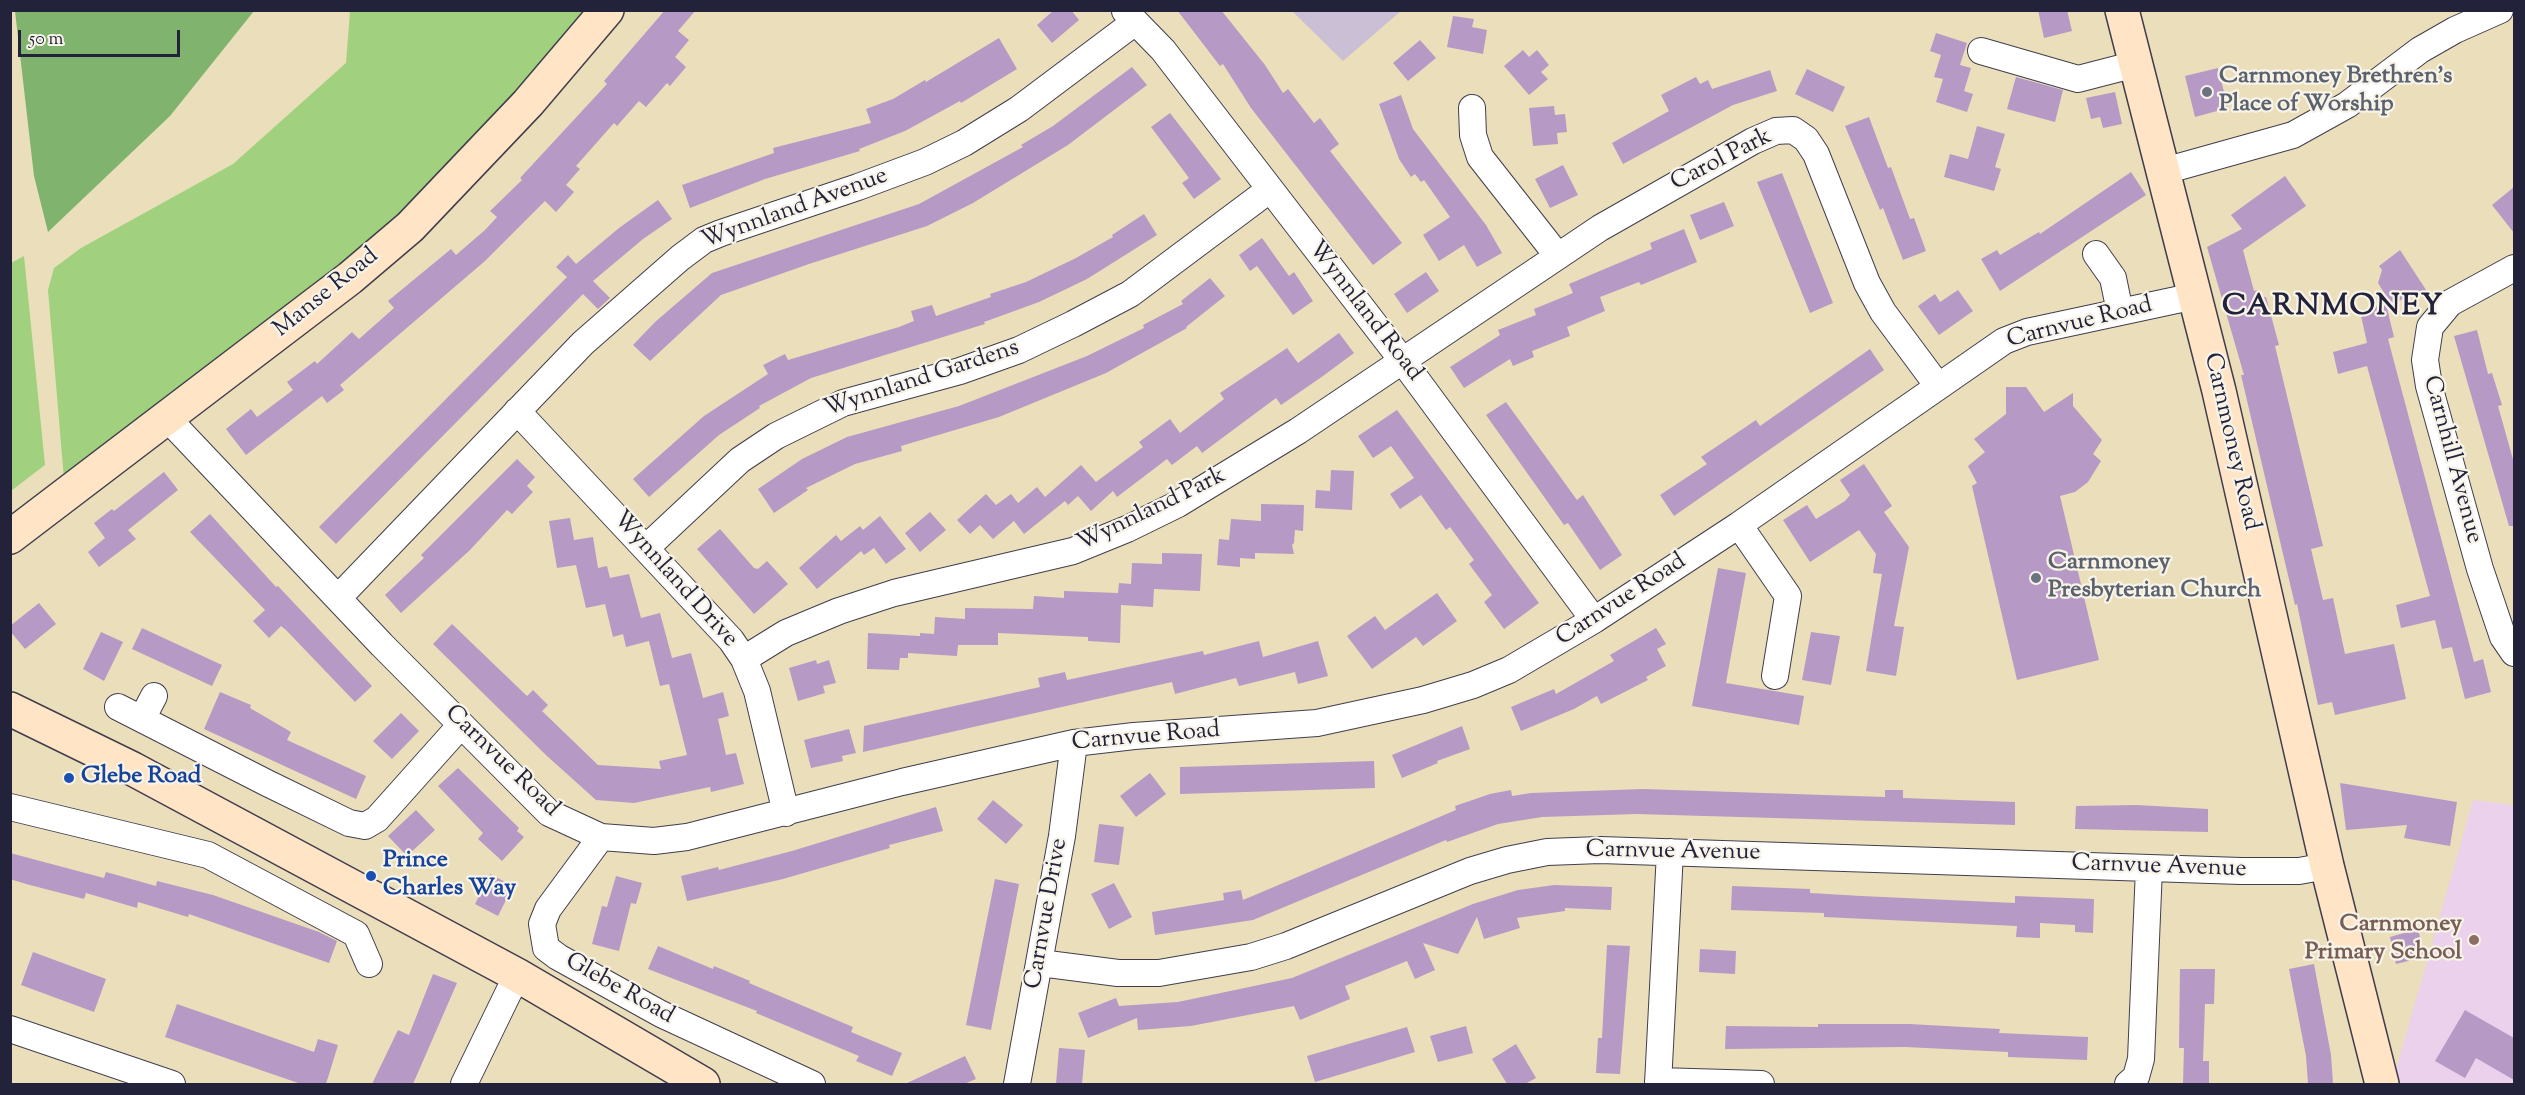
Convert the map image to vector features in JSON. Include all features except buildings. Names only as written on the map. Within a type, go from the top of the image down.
[{"type":"street","name":"Manse Road","points":[[10,537],[168,419],[350,278],[410,227],[513,120],[607,10]]},
{"type":"street","name":"Carnmoney Road","points":[[2122,10],[2195,296],[2256,549],[2327,866],[2382,1084]]},
{"type":"street","points":[[2164,171],[2293,135],[2337,112],[2420,50],[2455,30],[2500,10]]},
{"type":"street","name":"Wynnland Road","points":[[1130,16],[1163,50],[1402,360],[1594,620]]},
{"type":"street","name":"Wynnland Avenue","points":[[338,598],[583,343],[633,296],[704,240],[858,187],[925,162],[964,143],[1019,109],[1130,16]]},
{"type":"street","points":[[1981,51],[2079,79],[2136,64]]},
{"type":"street","points":[[1472,108],[1473,135],[1480,157],[1557,255]]},
{"type":"street","name":"Carol Park","points":[[1402,360],[1557,255],[1753,141],[1776,131],[1793,130],[1806,139],[1816,154],[1867,283],[1883,312],[1938,386]]},
{"type":"street","name":"Wynnland Gardens","points":[[646,548],[740,460],[776,436],[843,403],[960,371],[1019,350],[1073,324],[1130,294],[1269,190]]},
{"type":"street","points":[[2096,254],[2113,278],[2120,312]]},
{"type":"street","name":"Carnhill Avenue","points":[[2514,268],[2450,303],[2430,327],[2425,360],[2429,386],[2480,569],[2503,637],[2514,652]]},
{"type":"street","name":"Carnvue Road","points":[[168,419],[338,598],[549,813],[601,837],[654,841],[687,837],[902,782],[1074,743],[1134,736],[1260,729],[1364,714],[1473,685],[1509,670],[1594,620],[1739,525],[2004,341],[2027,332],[2195,296]]},
{"type":"street","name":"Wynnland Park","points":[[744,659],[786,633],[894,593],[1073,551],[1127,529],[1232,473],[1402,360]]},
{"type":"street","name":"Wynnland Drive","points":[[517,411],[731,640],[744,659],[757,691],[786,813]]},
{"type":"street","points":[[1739,525],[1788,596],[1775,676]]},
{"type":"street","points":[[142,719],[154,696]]},
{"type":"street","points":[[118,707],[349,823],[365,826],[377,819],[461,725]]},
{"type":"street","points":[[10,709],[133,770],[518,975],[703,1084]]},
{"type":"street","name":"Carnvue Drive","points":[[1017,1084],[1040,963],[1074,743]]},
{"type":"street","points":[[10,807],[208,855],[356,934],[369,964]]},
{"type":"street","name":"Glebe Road","points":[[601,837],[548,909],[542,924],[546,948],[558,957],[661,1014],[812,1084]]},
{"type":"street","name":"Carnvue Avenue","points":[[1040,963],[1118,973],[1159,973],[1251,957],[1286,946],[1397,899],[1507,860],[1547,852],[1600,850],[2299,871],[2327,866]]},
{"type":"street","points":[[1670,852],[1658,1083],[1761,1084]]},
{"type":"street","points":[[2128,1084],[2136,1077],[2141,1059],[2149,868]]},
{"type":"street","points":[[464,1084],[518,975]]},
{"type":"street","points":[[10,1029],[172,1084]]},
{"type":"shaded area","points":[[1292,11],[1401,11],[1343,61]]},
{"type":"shaded area","name":"Carnmoney Primary School","points":[[2473,800],[2514,805],[2514,1084],[2397,1084],[2394,1076]]},
{"type":"green space","points":[[15,10],[254,11],[170,116],[48,232],[34,176]]},
{"type":"green space","points":[[350,11],[586,11],[413,211],[64,479],[48,290],[54,268],[81,248],[233,164],[346,63]]},
{"type":"green space","points":[[24,256],[45,465],[11,491],[11,263]]},
{"type":"place","name":"Carnmoney Brethren's Place of Worship","points":[[2207,92]]},
{"type":"place","name":"Carnmoney Presbyterian Church","points":[[2036,578]]},
{"type":"place","name":"Glebe Road","points":[[69,778]]},
{"type":"place","name":"Prince Charles Way","points":[[371,876]]},
{"type":"place","name":"Carnmoney Primary School","points":[[2474,940]]},
{"type":"district","name":"CARNMONEY","points":[[2333,309]]}]
